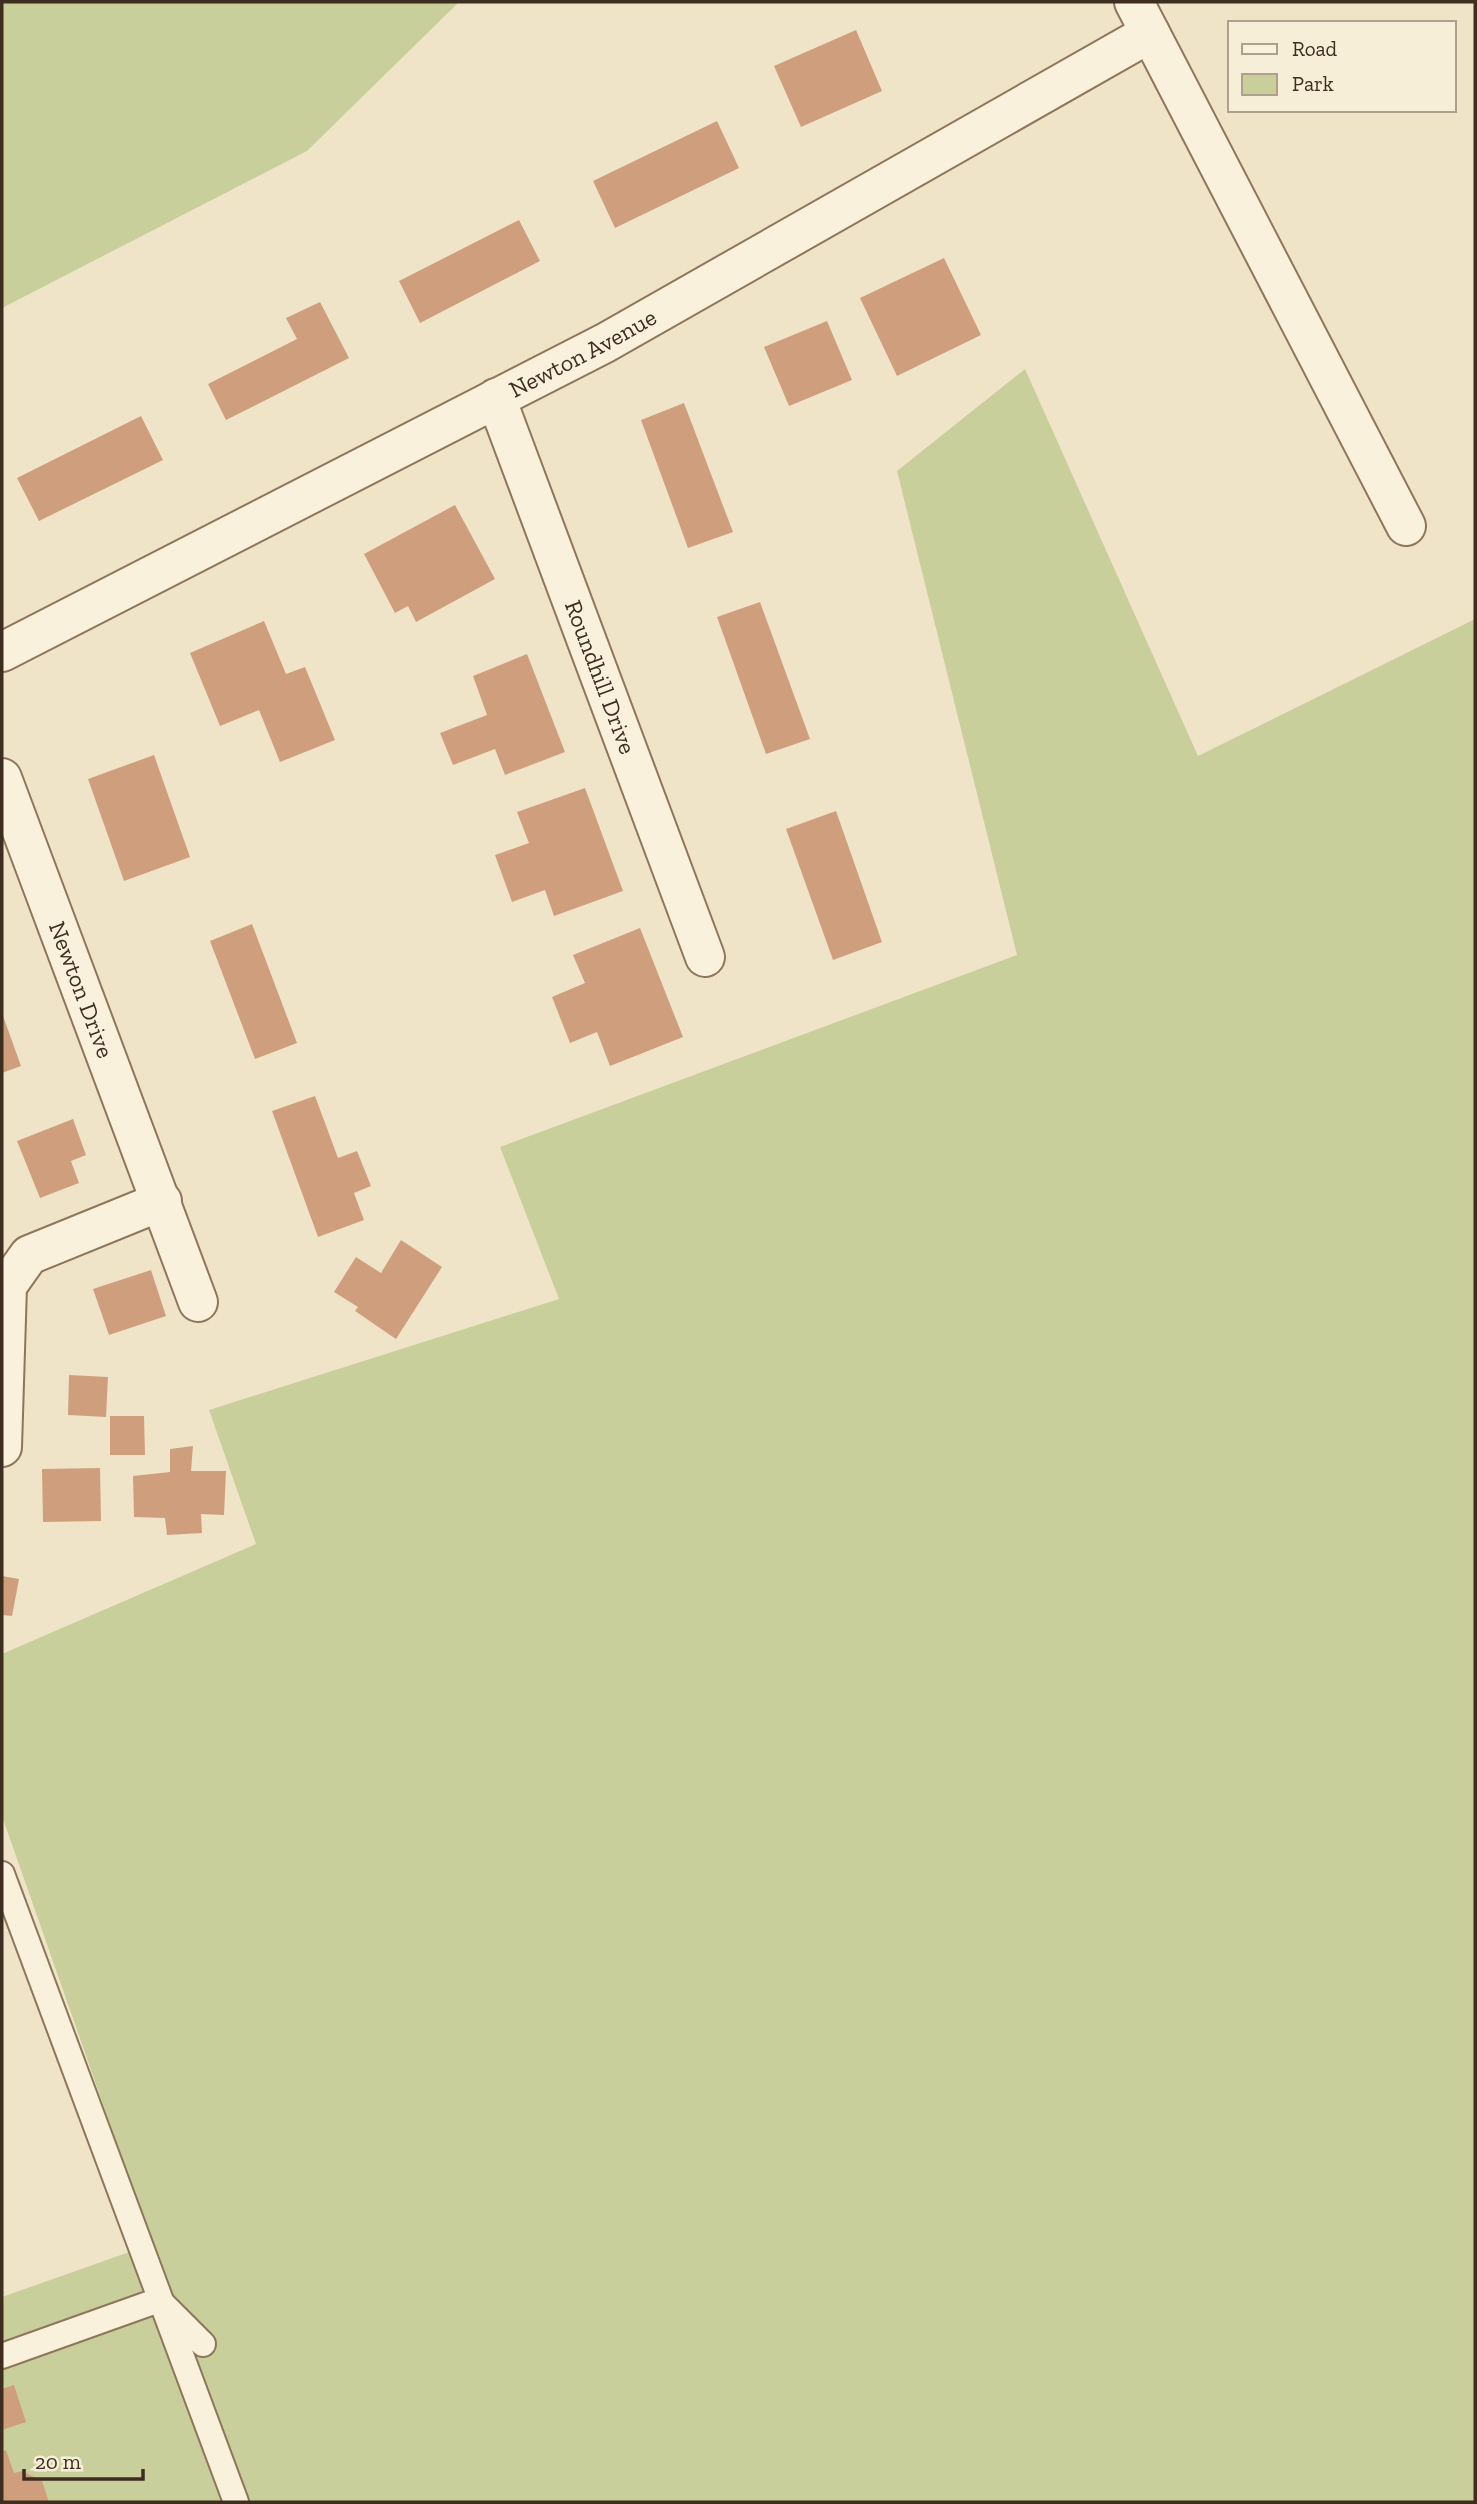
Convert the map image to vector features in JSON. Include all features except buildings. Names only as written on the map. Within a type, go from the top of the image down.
[{"type":"street","name":"Newton Avenue","points":[[2,652],[605,343],[1142,17]]},
{"type":"street","points":[[1142,17],[1406,526]]},
{"type":"street","name":"Roundhill Drive","points":[[496,398],[705,957]]},
{"type":"street","name":"Newton Drive","points":[[2,778],[198,1302]]},
{"type":"street","points":[[2,1447],[7,1286],[29,1255],[162,1201]]},
{"type":"lane","points":[[2,1874],[236,2502]]},
{"type":"lane","points":[[159,2300],[203,2344]]},
{"type":"lane","points":[[2,2356],[159,2300]]},
{"type":"green space","points":[[2,2],[459,2],[307,151],[2,308]]},
{"type":"green space","points":[[1025,369],[1198,756],[1475,619],[1475,2502],[248,2502],[246,2497],[232,2502],[2,2502],[2,2297],[152,2244],[2,1816],[2,1654],[256,1544],[209,1410],[559,1299],[500,1147],[1017,955],[897,471]]}]
